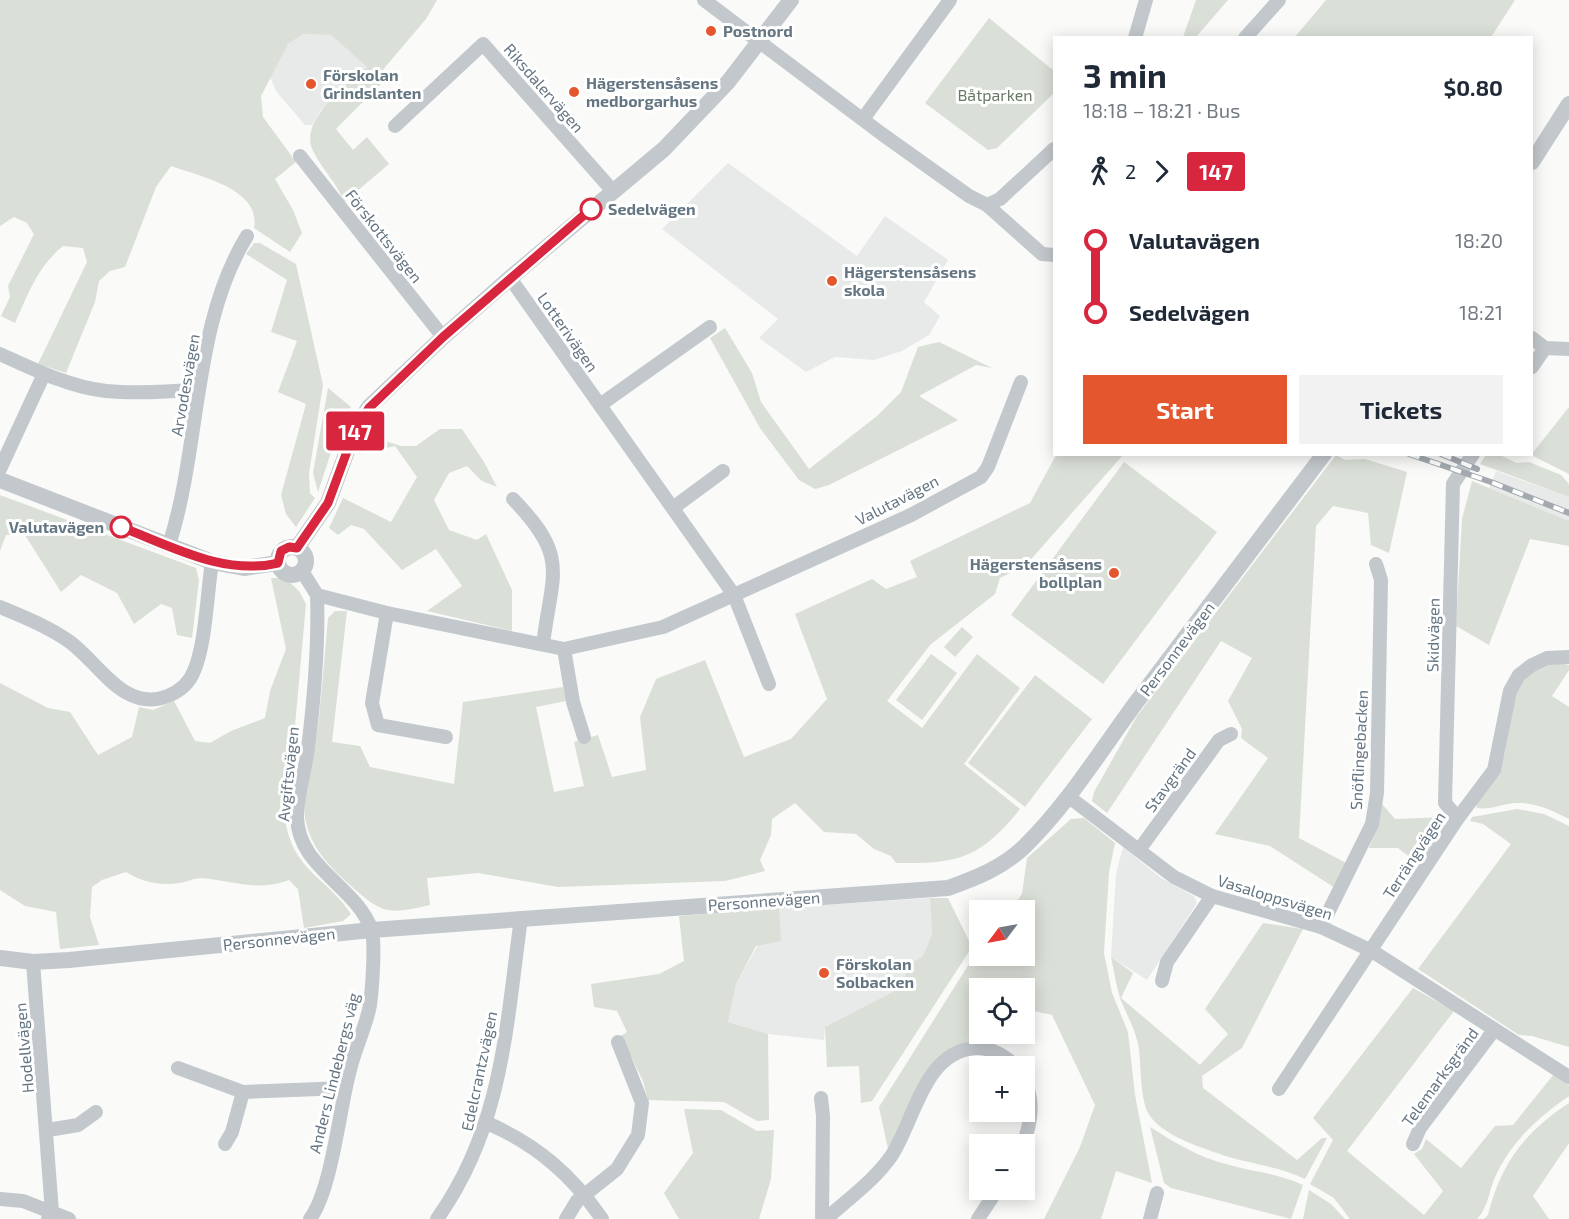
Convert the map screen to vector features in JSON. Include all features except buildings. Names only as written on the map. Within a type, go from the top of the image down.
[{"type":"street","points":[[704,0],[969,196],[987,205],[1041,254],[1053,255]]},
{"type":"street","points":[[297,548],[328,503],[344,457],[364,414],[443,337],[612,190],[664,149],[728,82],[791,0]]},
{"type":"street","points":[[863,118],[950,0]]},
{"type":"street","points":[[1136,36],[1146,0]]},
{"type":"street","points":[[1247,36],[1279,0]]},
{"type":"street","name":"Riksdalervägen","points":[[395,126],[483,44],[612,190]]},
{"type":"street","points":[[1533,160],[1569,104]]},
{"type":"street","points":[[987,205],[1000,199],[1053,150]]},
{"type":"street","name":"Förskottsvägen","points":[[300,156],[443,337]]},
{"type":"street","name":"Arvodesvägen","points":[[169,545],[182,502],[199,389],[218,298],[234,255],[247,236]]},
{"type":"street","name":"Lotterivägen","points":[[510,278],[734,595]]},
{"type":"street","points":[[600,405],[710,327]]},
{"type":"street","points":[[1533,339],[1545,348],[1569,349]]},
{"type":"street","points":[[1533,366],[1545,348]]},
{"type":"street","points":[[0,354],[44,374],[104,391],[148,393],[199,389]]},
{"type":"street","points":[[0,469],[44,374]]},
{"type":"street","name":"Valutavägen","points":[[317,595],[387,613],[564,649],[663,627],[911,515],[981,477],[988,467],[1021,382]]},
{"type":"street","name":"Personnevägen","points":[[0,958],[33,962],[372,930],[948,888],[984,874],[1010,858],[1069,797],[1151,683],[1322,456]]},
{"type":"street","name":"Skidvägen","points":[[1458,819],[1445,803],[1454,484],[1472,456]]},
{"type":"street","points":[[673,508],[723,471]]},
{"type":"street","points":[[0,480],[212,562],[244,568],[278,563]]},
{"type":"street","points":[[513,499],[540,528],[549,543],[553,561],[554,582],[543,644]]},
{"type":"street","points":[[302,571],[290,575],[282,571],[278,563],[281,551],[289,547],[297,548],[305,558],[302,571],[317,595]]},
{"type":"street","points":[[0,607],[70,642],[123,692],[137,699],[162,698],[184,686],[194,670],[212,562]]},
{"type":"street","name":"Snöflingebacken","points":[[1321,927],[1372,824],[1377,793],[1381,580],[1376,564]]},
{"type":"street","name":"Avgiftsvägen","points":[[317,595],[318,622],[308,750],[297,816],[299,831],[304,847],[322,870],[360,907],[372,930]]},
{"type":"street","points":[[734,595],[769,684]]},
{"type":"street","points":[[387,613],[372,703],[378,725],[446,737]]},
{"type":"street","points":[[564,649],[573,702],[584,736]]},
{"type":"street","name":"Terrängvägen","points":[[1279,1089],[1458,819],[1494,770],[1510,691],[1519,675],[1532,665],[1547,658],[1569,657]]},
{"type":"street","name":"Stavgränd","points":[[1139,850],[1219,740],[1231,734]]},
{"type":"street","name":"Vasaloppsvägen","points":[[1069,797],[1174,877],[1212,896],[1321,927],[1372,951],[1569,1077]]},
{"type":"street","points":[[1161,981],[1167,962],[1212,896]]},
{"type":"street","name":"Edelcrantzvägen","points":[[437,1219],[462,1182],[488,1123],[506,1024],[521,918]]},
{"type":"street","name":"Anders Lindebergs väg","points":[[310,1219],[322,1196],[345,1088],[369,1008],[372,930]]},
{"type":"street","name":"Hodellvägen","points":[[33,962],[48,1130],[50,1215]]},
{"type":"street","name":"Telemarksgränd","points":[[1413,1144],[1420,1128],[1494,1030]]},
{"type":"street","points":[[566,1219],[577,1201],[609,1178],[634,1146],[642,1103],[618,1042]]},
{"type":"street","points":[[824,1219],[874,1175],[892,1155],[929,1080],[944,1059],[953,1053],[979,1047],[1003,1056]]},
{"type":"street","points":[[178,1068],[243,1092],[345,1088]]},
{"type":"street","points":[[225,1144],[232,1132],[243,1092]]},
{"type":"street","points":[[821,1098],[824,1219]]},
{"type":"street","points":[[48,1130],[78,1125],[96,1112]]},
{"type":"street","points":[[488,1123],[533,1146],[585,1196],[602,1219]]},
{"type":"street","points":[[1150,1219],[1157,1193]]},
{"type":"street","points":[[0,1198],[23,1201],[50,1215],[69,1219]]},
{"type":"street","points":[[978,1219],[990,1200]]},
{"type":"shaded area","name":"Förskolan Grindslanten","points":[[303,34],[331,35],[367,67],[320,111],[312,125],[305,125],[276,91],[270,77],[288,44]]},
{"type":"shaded area","name":"Hägerstensåsens skola","points":[[728,163],[857,256],[885,216],[948,260],[924,302],[940,316],[929,335],[902,351],[874,360],[835,357],[806,372],[759,338],[778,319],[662,229]]},
{"type":"shaded area","points":[[1496,471],[1569,497],[1569,521],[1489,488]]},
{"type":"shaded area","points":[[1123,847],[1161,878],[1194,896],[1197,903],[1147,980],[1111,957],[1116,874]]},
{"type":"shaded area","name":"Förskolan Solbacken","points":[[930,898],[932,934],[923,956],[913,962],[896,990],[825,1027],[824,1040],[768,1034],[728,1022],[736,984],[779,908]]},
{"type":"green space","points":[[0,0],[437,0],[426,19],[381,72],[386,79],[336,129],[353,150],[367,137],[389,164],[344,202],[313,151],[310,139],[312,127],[337,93],[367,67],[331,35],[303,34],[288,44],[261,96],[263,117],[296,162],[275,179],[293,210],[302,233],[290,252],[254,228],[254,215],[248,203],[239,194],[212,180],[171,166],[156,187],[125,267],[110,271],[99,281],[95,302],[66,373],[38,364],[87,262],[83,248],[63,246],[54,254],[34,281],[15,323],[1,316],[10,297],[8,286],[34,234],[27,223],[14,217],[0,226]]},
{"type":"green space","points":[[1196,0],[1228,0],[1197,36],[1183,36]]},
{"type":"green space","points":[[1326,0],[1515,0],[1492,36],[1296,36]]},
{"type":"green space","name":"Båtparken","points":[[989,18],[1053,70],[1053,94],[997,148],[988,150],[925,103]]},
{"type":"green space","points":[[254,243],[260,243],[296,264],[323,385],[309,473],[310,493],[315,498],[296,527],[286,514],[281,495],[306,404],[278,392],[297,341],[271,332],[287,280],[246,254]]},
{"type":"green space","points":[[725,328],[752,373],[761,402],[809,469],[877,416],[901,392],[918,347],[939,342],[992,368],[976,365],[919,396],[958,420],[829,485],[815,489],[799,480],[760,428],[710,338]]},
{"type":"green space","points":[[328,388],[351,407],[337,434],[318,492],[313,473]]},
{"type":"green space","points":[[1569,407],[1569,474],[1533,456],[1533,452]]},
{"type":"green space","points":[[440,429],[462,429],[497,487],[482,481],[467,466],[449,473],[434,500],[449,530],[477,540],[486,534],[512,590],[512,631],[427,611],[462,586],[436,549],[402,570],[364,529],[351,525],[338,535],[329,528],[343,498],[391,522],[417,477],[395,446],[359,454],[366,435],[401,446],[416,446]]},
{"type":"green space","points":[[1055,456],[1122,456],[1026,565],[1000,578],[995,594],[930,645],[887,701],[922,728],[977,654],[1020,688],[964,764],[1020,809],[992,839],[966,855],[935,862],[896,863],[891,856],[874,849],[856,834],[824,832],[795,803],[772,819],[771,835],[760,860],[765,871],[725,881],[558,887],[478,873],[427,878],[430,905],[394,911],[378,906],[360,894],[328,864],[312,841],[306,822],[304,804],[314,759],[328,618],[335,611],[347,611],[332,742],[360,746],[370,767],[454,784],[463,702],[563,687],[566,701],[536,707],[554,792],[584,786],[574,742],[598,735],[612,777],[646,770],[640,717],[656,679],[705,660],[744,757],[791,739],[827,699],[795,614],[872,579],[886,589],[917,577],[910,561],[1030,503]]},
{"type":"green space","points":[[1335,456],[1345,460],[1365,459],[1407,472],[1389,553],[1371,545],[1368,513],[1333,506],[1316,526],[1299,838],[1346,863],[1335,888],[1270,846],[1215,834],[1268,758],[1241,738],[1242,729],[1228,701],[1252,658],[1221,641],[1107,813],[1092,801],[1094,792],[1137,716]]},
{"type":"green space","points":[[1485,456],[1502,456],[1517,463],[1529,462],[1561,475],[1569,484],[1569,497],[1480,464]]},
{"type":"green space","name":"Hägerstensåsens bollplan","points":[[1124,462],[1217,532],[1103,684],[1011,615]]},
{"type":"green space","points":[[1472,481],[1569,521],[1569,546],[1530,539],[1489,645],[1456,626],[1462,519]]},
{"type":"green space","points":[[0,495],[196,568],[199,580],[192,638],[177,635],[172,608],[161,604],[134,624],[117,593],[81,575],[61,592],[25,535],[6,535],[0,551]]},
{"type":"green space","points":[[271,578],[285,578],[299,591],[306,604],[286,825],[290,841],[304,864],[351,914],[343,921],[304,928],[298,889],[289,880],[266,885],[246,885],[202,878],[165,884],[145,881],[126,872],[102,880],[92,887],[90,917],[99,945],[60,949],[56,912],[25,906],[0,890],[0,683],[48,708],[70,712],[98,755],[132,737],[139,707],[153,710],[174,701],[195,741],[210,743],[231,731],[265,718],[270,691],[286,649]]},
{"type":"green space","points":[[962,627],[973,637],[955,657],[944,647]]},
{"type":"green space","points":[[931,654],[957,673],[922,720],[896,700]]},
{"type":"green space","points":[[1554,662],[1569,665],[1569,670],[1552,696],[1569,707],[1569,819],[1529,804],[1515,803],[1477,808],[1476,805],[1504,756],[1519,687],[1531,673]]},
{"type":"green space","points":[[1035,675],[1092,719],[1025,807],[968,763]]},
{"type":"green space","points":[[1382,804],[1395,819],[1446,817],[1444,828],[1420,865],[1398,848],[1369,848],[1378,824]]},
{"type":"green space","points":[[1517,809],[1544,814],[1569,826],[1569,1047],[1532,1036],[1519,1035],[1418,969],[1511,844],[1483,824],[1470,821],[1472,817]]},
{"type":"green space","points":[[1084,818],[1115,843],[1109,872],[1104,953],[1112,993],[1128,1032],[1135,1095],[1152,1183],[1116,1171],[1101,1219],[1044,1219],[1080,1147],[1095,1105],[1052,1015],[1035,1011],[1035,978],[969,978],[969,1043],[950,1049],[888,1149],[879,1107],[969,964],[969,966],[1035,966],[1035,900],[1018,900],[1022,894],[1027,858],[1071,819]]},
{"type":"green space","points":[[930,898],[948,898],[969,941],[969,952],[872,1101],[861,1103],[859,1066],[827,1067],[825,1027],[896,990],[913,962],[923,956],[932,934]]},
{"type":"green space","points":[[779,908],[781,941],[756,946],[736,984],[728,1022],[768,1034],[769,1120],[757,1121],[724,1102],[648,1100],[643,1081],[621,1036],[627,1032],[617,1011],[594,1007],[591,984],[659,974],[684,961],[679,916]]},
{"type":"green space","points":[[1263,923],[1303,929],[1242,1048],[1202,1076],[1203,1088],[1297,1160],[1322,1138],[1327,1138],[1305,1179],[1200,1147],[1181,1139],[1156,1123],[1144,1102],[1138,1042],[1120,998],[1111,957],[1133,973],[1121,998],[1200,1065],[1228,1034],[1205,1009]]},
{"type":"green space","points":[[1413,988],[1454,1011],[1347,1151],[1424,1215],[1443,1191],[1414,1154],[1422,1149],[1426,1139],[1461,1168],[1495,1126],[1513,1125],[1554,1074],[1569,1085],[1569,1096],[1547,1112],[1511,1150],[1494,1179],[1484,1209],[1477,1219],[1350,1219],[1334,1198],[1310,1184],[1333,1140],[1313,1118]]},
{"type":"green space","points":[[1569,1103],[1569,1143],[1533,1196],[1549,1219],[1484,1219],[1488,1215],[1500,1180],[1517,1150],[1540,1125]]},
{"type":"green space","points":[[684,1109],[721,1110],[757,1131],[774,1130],[771,1179],[759,1219],[679,1219],[664,1193],[693,1153]]},
{"type":"green space","points":[[1150,1127],[1196,1153],[1216,1161],[1303,1185],[1291,1219],[1171,1188],[1164,1183]]},
{"type":"green space","points":[[1309,1190],[1331,1204],[1345,1219],[1303,1219]]},
{"type":"railway","points":[[1415,456],[1491,482],[1569,513]]},
{"type":"railway","points":[[1446,456],[1477,469]]},
{"type":"bus line","name":"147","points":[[121,527],[212,562],[244,568],[278,563],[281,551],[289,547],[297,548],[316,525],[328,503],[356,427],[369,408],[443,337],[591,209]]},
{"type":"place","name":"Postnord","points":[[711,31]]},
{"type":"place","name":"Förskolan Grindslanten","points":[[311,84]]},
{"type":"place","name":"Hägerstensåsens medborgarhus","points":[[574,92]]},
{"type":"place","name":"Sedelvägen","points":[[591,209]]},
{"type":"place","name":"Hägerstensåsens skola","points":[[832,281]]},
{"type":"place","name":"Valutavägen","points":[[121,527]]},
{"type":"place","name":"Hägerstensåsens bollplan","points":[[1114,573]]},
{"type":"place","name":"Förskolan Solbacken","points":[[824,973]]}]
